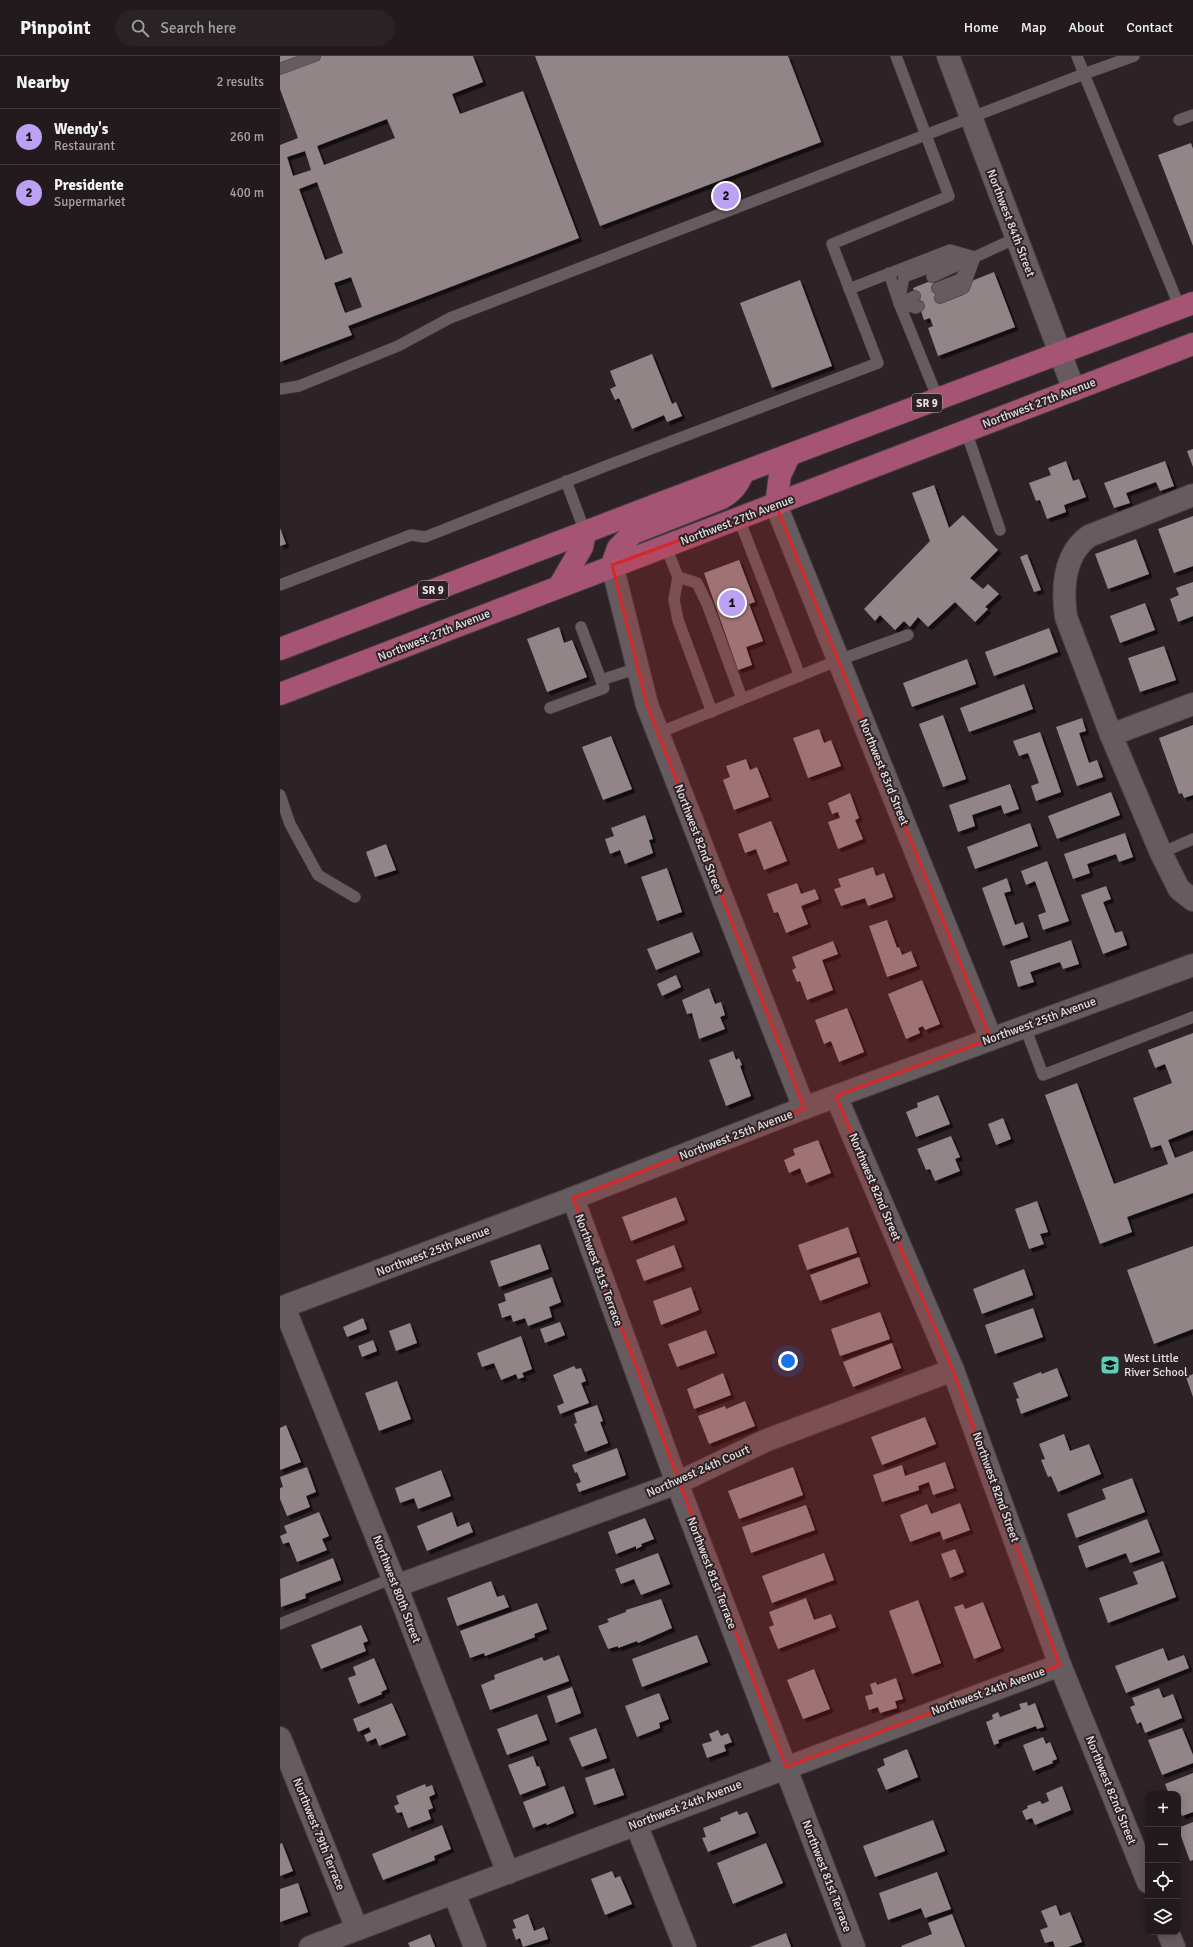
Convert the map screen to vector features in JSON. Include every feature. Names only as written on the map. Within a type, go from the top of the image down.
[{"type":"main road","name":"SR 9","points":[[280,649],[1060,352],[1186,306]]},
{"type":"main road","name":"Northwest 27th Avenue","points":[[280,694],[375,659],[612,565],[666,547],[1193,344]]},
{"type":"main road","points":[[776,505],[780,475],[789,456]]},
{"type":"main road","points":[[612,565],[618,548],[633,532],[722,498],[732,492],[739,484],[743,473]]},
{"type":"main road","points":[[560,585],[582,547],[585,532]]},
{"type":"street","name":"Northwest 84th Street","points":[[948,56],[1074,390]]},
{"type":"street","points":[[1193,495],[1089,536],[1080,543],[1067,566],[1063,597],[1066,617],[1111,735],[1161,853],[1179,889],[1193,900]]},
{"type":"street","name":"Northwest 83rd Street","points":[[776,505],[991,1039]]},
{"type":"street","name":"Northwest 82nd Street","points":[[612,565],[647,705],[804,1108]]},
{"type":"street","points":[[1111,735],[1193,704]]},
{"type":"street","name":"Northwest 25th Avenue","points":[[282,1308],[573,1198],[804,1108],[1193,965]]},
{"type":"street","name":"Northwest 82nd Street","points":[[836,1096],[953,1370],[1060,1665],[1145,1875]]},
{"type":"street","name":"Northwest 81st Terrace","points":[[573,1198],[677,1483],[854,1947]]},
{"type":"street","name":"Northwest 80th Street","points":[[282,1308],[395,1582],[508,1873]]},
{"type":"street","name":"Northwest 24th Court","points":[[395,1582],[677,1483],[768,1440],[953,1370]]},
{"type":"street","name":"Northwest 24th Avenue","points":[[310,1947],[1060,1665]]},
{"type":"street","name":"Northwest 79th Terrace","points":[[280,1738],[357,1929]]},
{"type":"street","points":[[636,1824],[685,1947]]},
{"type":"street","points":[[454,1893],[475,1947]]},
{"type":"lane","points":[[280,69],[315,56]]},
{"type":"lane","points":[[280,585],[411,535],[425,537],[566,481],[878,364],[832,244],[949,196],[896,56]]},
{"type":"lane","points":[[1077,56],[1186,306]]},
{"type":"lane","points":[[280,388],[299,386],[398,346],[450,318],[971,117],[1134,56]]},
{"type":"lane","points":[[1179,120],[1193,114]]},
{"type":"lane","points":[[932,277],[1016,238]]},
{"type":"lane","points":[[849,289],[950,250],[975,257]]},
{"type":"lane","points":[[938,293],[960,279],[975,257]]},
{"type":"lane","points":[[899,303],[904,277],[952,259],[975,257]]},
{"type":"lane","points":[[889,273],[899,303],[938,399]]},
{"type":"lane","points":[[908,287],[915,296],[916,308],[899,303],[908,287]]},
{"type":"lane","points":[[966,432],[1000,530]]},
{"type":"lane","points":[[566,481],[585,532]]},
{"type":"lane","points":[[739,519],[800,676]]},
{"type":"lane","points":[[666,547],[678,577],[674,600],[678,620],[712,712]]},
{"type":"lane","points":[[678,577],[697,583],[708,606],[742,699]]},
{"type":"lane","points":[[550,708],[604,688],[581,627]]},
{"type":"lane","points":[[658,733],[839,660],[908,635]]},
{"type":"lane","points":[[601,680],[638,668]]},
{"type":"lane","points":[[280,795],[290,824],[318,875],[355,897]]},
{"type":"lane","points":[[1161,853],[1193,839]]},
{"type":"lane","points":[[1025,1026],[1043,1075],[1193,1017]]},
{"type":"lane","name":"Northwest 24th Court","points":[[280,1624],[395,1582]]},
{"type":"highlighted area","points":[[776,505],[991,1039],[836,1096],[953,1370],[1060,1665],[786,1767],[573,1198],[804,1108],[647,705],[612,565]]},
{"type":"building","points":[[280,56],[473,56],[483,82],[452,94],[460,114],[523,91],[579,238],[348,326],[352,335],[280,362],[280,145],[298,138],[280,89]],"holes":[[[387,119],[395,138],[324,165],[317,146]],[[305,151],[311,170],[293,176],[287,157]],[[317,182],[343,253],[325,260],[299,189]],[[351,277],[362,307],[345,313],[334,283]]]},
{"type":"building","points":[[535,56],[788,56],[821,142],[600,226]]},
{"type":"building","points":[[1191,143],[1193,149],[1193,246],[1158,155]]},
{"type":"building","points":[[994,272],[1015,327],[938,356],[928,328],[933,326],[930,318],[924,320],[913,288],[933,280],[942,303],[963,295],[961,291],[974,280]]},
{"type":"building","points":[[800,280],[832,366],[772,388],[740,303]]},
{"type":"building","points":[[652,354],[672,404],[676,402],[682,416],[667,422],[664,415],[632,429],[619,398],[615,400],[610,389],[616,386],[610,371]]},
{"type":"building","points":[[1193,449],[1193,467],[1187,451]]},
{"type":"building","points":[[1066,461],[1073,481],[1079,479],[1086,497],[1064,505],[1066,512],[1047,519],[1040,500],[1036,501],[1029,483],[1051,475],[1048,468]]},
{"type":"building","points":[[1165,461],[1174,486],[1160,491],[1156,482],[1126,493],[1130,503],[1114,508],[1104,483]]},
{"type":"building","points":[[934,485],[949,528],[963,515],[998,550],[970,578],[983,589],[988,584],[999,594],[985,607],[988,609],[975,622],[955,602],[928,627],[918,617],[910,627],[904,621],[895,630],[880,615],[875,621],[864,609],[930,541],[912,493]]},
{"type":"building","points":[[1193,516],[1193,566],[1174,573],[1158,529]]},
{"type":"building","points":[[280,528],[286,544],[280,546]]},
{"type":"building","points":[[1136,539],[1149,574],[1108,589],[1095,554]]},
{"type":"building","points":[[1027,554],[1041,590],[1034,592],[1020,557]]},
{"type":"building","points":[[739,560],[755,602],[749,604],[763,641],[746,647],[752,665],[738,670],[704,573]]},
{"type":"building","points":[[1193,582],[1193,616],[1178,622],[1170,599],[1179,595],[1176,588]]},
{"type":"building","points":[[1145,603],[1155,630],[1120,643],[1110,616]]},
{"type":"building","points":[[559,627],[564,643],[572,640],[587,677],[547,692],[527,639]]},
{"type":"building","points":[[1049,628],[1058,652],[994,676],[985,652]]},
{"type":"building","points":[[1164,646],[1176,680],[1140,692],[1128,658]]},
{"type":"building","points":[[967,659],[976,684],[912,707],[903,683]]},
{"type":"building","points":[[1024,684],[1033,709],[969,732],[960,708]]},
{"type":"building","points":[[943,715],[966,779],[943,787],[919,724]]},
{"type":"building","points":[[1082,718],[1086,731],[1079,733],[1089,763],[1097,760],[1103,777],[1077,786],[1056,727]]},
{"type":"building","points":[[1193,725],[1193,795],[1184,798],[1182,793],[1179,794],[1159,738]]},
{"type":"building","points":[[819,729],[824,743],[831,740],[841,766],[808,778],[793,738]]},
{"type":"building","points":[[1040,732],[1061,792],[1036,801],[1031,786],[1039,783],[1028,753],[1019,756],[1013,741]]},
{"type":"building","points":[[611,736],[632,789],[603,800],[582,747]]},
{"type":"building","points":[[746,759],[750,770],[757,767],[769,797],[734,810],[723,780],[730,777],[726,766]]},
{"type":"building","points":[[1010,784],[1019,809],[1004,814],[1001,805],[972,815],[975,826],[958,832],[949,805]]},
{"type":"building","points":[[1111,792],[1120,815],[1057,839],[1048,816]]},
{"type":"building","points":[[850,793],[859,818],[855,820],[863,839],[838,849],[828,822],[840,818],[838,812],[832,814],[828,803]]},
{"type":"building","points":[[645,815],[653,839],[649,840],[653,853],[625,864],[620,850],[610,854],[605,839],[614,836],[611,828]]},
{"type":"building","points":[[771,821],[787,861],[764,870],[756,849],[745,853],[738,834]]},
{"type":"building","points":[[1030,823],[1038,846],[975,869],[967,847]]},
{"type":"building","points":[[1125,833],[1133,857],[1119,862],[1116,854],[1087,864],[1090,873],[1073,879],[1064,854]]},
{"type":"building","points":[[386,844],[396,870],[375,877],[366,852]]},
{"type":"building","points":[[1047,861],[1069,921],[1043,930],[1038,915],[1046,912],[1035,881],[1026,885],[1021,871]]},
{"type":"building","points":[[873,867],[876,876],[884,873],[893,897],[868,906],[865,898],[841,906],[834,889],[841,887],[838,879]]},
{"type":"building","points":[[667,868],[682,912],[657,921],[641,877]]},
{"type":"building","points":[[1007,878],[1011,891],[1004,893],[1015,925],[1023,922],[1028,937],[1003,946],[982,888]]},
{"type":"building","points":[[797,883],[801,894],[815,889],[819,899],[801,906],[808,924],[786,933],[778,912],[774,913],[767,894]]},
{"type":"building","points":[[1106,886],[1111,899],[1103,902],[1115,933],[1122,931],[1127,945],[1103,954],[1081,895]]},
{"type":"building","points":[[887,920],[897,948],[899,947],[902,955],[911,951],[917,966],[887,977],[869,926]]},
{"type":"building","points":[[692,932],[700,952],[656,970],[647,949]]},
{"type":"building","points":[[1071,940],[1079,964],[1063,969],[1060,962],[1030,972],[1034,982],[1018,987],[1010,961]]},
{"type":"building","points":[[833,941],[838,954],[822,960],[833,990],[807,1000],[800,981],[797,982],[792,970],[796,968],[792,957]]},
{"type":"building","points":[[676,975],[681,987],[662,996],[657,984]]},
{"type":"building","points":[[922,980],[940,1024],[925,1030],[923,1026],[918,1028],[920,1033],[906,1039],[888,994]]},
{"type":"building","points":[[709,988],[715,1004],[721,1002],[725,1015],[720,1017],[725,1029],[699,1039],[692,1013],[687,1014],[682,1000]]},
{"type":"building","points":[[847,1008],[864,1052],[839,1062],[831,1041],[824,1044],[815,1020]]},
{"type":"building","points":[[1193,1033],[1193,1130],[1168,1140],[1175,1158],[1193,1151],[1193,1193],[1127,1217],[1132,1232],[1100,1244],[1045,1095],[1077,1083],[1114,1184],[1168,1164],[1161,1145],[1151,1148],[1133,1098],[1172,1083],[1165,1064],[1155,1068],[1148,1050]]},
{"type":"building","points":[[733,1051],[736,1060],[739,1058],[742,1065],[740,1066],[751,1096],[726,1106],[709,1060]]},
{"type":"building","points":[[938,1095],[950,1124],[916,1137],[906,1112],[918,1107],[917,1103]]},
{"type":"building","points":[[1003,1118],[1011,1139],[996,1145],[988,1124]]},
{"type":"building","points":[[951,1136],[960,1157],[955,1159],[960,1171],[935,1181],[930,1169],[926,1170],[917,1149]]},
{"type":"building","points":[[818,1140],[831,1173],[806,1183],[800,1168],[789,1173],[784,1160],[795,1155],[793,1149]]},
{"type":"building","points":[[676,1197],[685,1220],[631,1241],[622,1217]]},
{"type":"building","points":[[1037,1201],[1048,1232],[1040,1234],[1044,1244],[1029,1249],[1015,1209]]},
{"type":"building","points":[[848,1227],[857,1253],[807,1270],[798,1245]]},
{"type":"building","points":[[540,1244],[549,1269],[499,1287],[490,1261]]},
{"type":"building","points":[[674,1245],[682,1267],[644,1281],[636,1260]]},
{"type":"building","points":[[1193,1246],[1193,1329],[1154,1344],[1127,1270]]},
{"type":"building","points":[[859,1257],[868,1283],[820,1301],[810,1275]]},
{"type":"building","points":[[1024,1269],[1033,1295],[982,1314],[973,1289]]},
{"type":"building","points":[[552,1277],[561,1302],[549,1307],[552,1317],[528,1326],[525,1318],[513,1322],[511,1315],[502,1318],[498,1304],[506,1301],[504,1294]]},
{"type":"building","points":[[691,1287],[699,1310],[661,1325],[653,1301]]},
{"type":"building","points":[[1033,1308],[1043,1337],[995,1354],[985,1325]]},
{"type":"building","points":[[880,1312],[890,1339],[840,1356],[831,1329]]},
{"type":"building","points":[[363,1318],[367,1329],[347,1337],[343,1327]]},
{"type":"building","points":[[560,1322],[565,1335],[545,1343],[540,1329]]},
{"type":"building","points":[[410,1323],[417,1343],[396,1351],[389,1331]]},
{"type":"building","points":[[706,1330],[715,1353],[677,1367],[668,1344]]},
{"type":"building","points":[[521,1336],[532,1369],[522,1373],[524,1377],[518,1379],[516,1374],[501,1380],[494,1363],[482,1367],[477,1353]]},
{"type":"building","points":[[373,1340],[377,1351],[362,1357],[358,1346]]},
{"type":"building","points":[[892,1343],[901,1368],[853,1387],[843,1362]]},
{"type":"building","points":[[574,1366],[576,1369],[581,1368],[586,1381],[581,1383],[589,1403],[560,1414],[557,1406],[564,1403],[553,1375]]},
{"type":"building","points":[[1057,1368],[1068,1396],[1021,1414],[1016,1399],[1019,1398],[1013,1383],[1041,1372],[1042,1374]]},
{"type":"building","points":[[723,1373],[731,1395],[694,1409],[687,1389]]},
{"type":"building","points":[[1193,1374],[1193,1397],[1186,1377]]},
{"type":"building","points":[[397,1381],[411,1419],[379,1431],[365,1393]]},
{"type":"building","points":[[745,1401],[755,1426],[709,1444],[698,1416],[725,1406],[726,1409]]},
{"type":"building","points":[[597,1405],[603,1421],[600,1422],[608,1443],[585,1452],[574,1424],[577,1423],[574,1413]]},
{"type":"building","points":[[925,1417],[936,1444],[882,1465],[871,1437]]},
{"type":"building","points":[[286,1425],[301,1462],[280,1470],[280,1428]]},
{"type":"building","points":[[1064,1434],[1070,1451],[1089,1444],[1101,1474],[1058,1492],[1051,1476],[1048,1477],[1041,1460],[1045,1459],[1039,1444]]},
{"type":"building","points":[[617,1448],[626,1475],[579,1492],[576,1484],[581,1482],[572,1465]]},
{"type":"building","points":[[945,1462],[954,1488],[933,1495],[929,1482],[918,1486],[919,1490],[882,1502],[873,1475],[902,1465],[905,1476]]},
{"type":"building","points":[[307,1467],[316,1492],[306,1496],[310,1507],[287,1516],[280,1499],[280,1488],[283,1487],[280,1477]]},
{"type":"building","points":[[793,1467],[803,1495],[739,1519],[728,1491]]},
{"type":"building","points":[[441,1470],[451,1496],[418,1509],[414,1498],[400,1503],[395,1488]]},
{"type":"building","points":[[1132,1478],[1145,1512],[1076,1538],[1067,1514],[1106,1499],[1102,1489]]},
{"type":"building","points":[[960,1503],[970,1530],[943,1540],[940,1531],[910,1542],[900,1515],[927,1504],[931,1514]]},
{"type":"building","points":[[806,1505],[815,1530],[751,1553],[742,1527]]},
{"type":"building","points":[[319,1512],[329,1536],[322,1539],[327,1550],[297,1562],[289,1542],[283,1544],[280,1536],[287,1533],[284,1526]]},
{"type":"building","points":[[452,1512],[457,1527],[469,1522],[473,1532],[427,1551],[417,1526]]},
{"type":"building","points":[[645,1518],[654,1539],[641,1544],[642,1546],[636,1549],[636,1546],[616,1554],[608,1532]]},
{"type":"building","points":[[1147,1519],[1160,1552],[1130,1563],[1126,1553],[1086,1568],[1078,1546]]},
{"type":"building","points":[[955,1549],[964,1572],[950,1578],[941,1554]]},
{"type":"building","points":[[658,1553],[670,1584],[641,1595],[634,1579],[621,1584],[615,1569]]},
{"type":"building","points":[[824,1553],[834,1580],[772,1603],[762,1576]]},
{"type":"building","points":[[333,1558],[341,1580],[305,1594],[306,1598],[281,1607],[280,1579]]},
{"type":"building","points":[[1163,1561],[1176,1597],[1108,1623],[1099,1598],[1138,1584],[1133,1572]]},
{"type":"building","points":[[491,1581],[497,1597],[504,1595],[509,1607],[457,1626],[447,1598]]},
{"type":"building","points":[[806,1598],[814,1620],[831,1614],[836,1627],[778,1649],[769,1627],[774,1625],[769,1612]]},
{"type":"building","points":[[661,1599],[672,1628],[638,1643],[637,1641],[618,1648],[618,1646],[608,1649],[598,1626],[609,1622],[607,1619],[626,1612],[626,1610]]},
{"type":"building","points":[[918,1600],[941,1663],[912,1674],[889,1611]]},
{"type":"building","points":[[983,1602],[1001,1648],[974,1659],[954,1607],[963,1604],[965,1609]]},
{"type":"building","points":[[537,1603],[547,1629],[534,1634],[535,1637],[485,1656],[484,1653],[470,1658],[460,1631]]},
{"type":"building","points":[[361,1625],[368,1641],[363,1643],[366,1651],[321,1669],[311,1645]]},
{"type":"building","points":[[697,1635],[708,1662],[642,1687],[632,1659]]},
{"type":"building","points":[[1163,1648],[1168,1661],[1184,1655],[1189,1668],[1126,1693],[1115,1666]]},
{"type":"building","points":[[559,1655],[569,1681],[490,1710],[481,1685],[495,1679],[494,1675],[542,1657],[544,1661]]},
{"type":"building","points":[[374,1658],[387,1689],[381,1692],[382,1694],[358,1704],[348,1678],[356,1675],[353,1667]]},
{"type":"building","points":[[814,1669],[830,1709],[803,1719],[787,1680]]},
{"type":"building","points":[[896,1678],[903,1699],[895,1701],[897,1708],[880,1713],[878,1707],[869,1710],[865,1696],[873,1694],[870,1684],[876,1682],[877,1685]]},
{"type":"building","points":[[572,1687],[581,1713],[556,1723],[547,1696]]},
{"type":"building","points":[[1159,1688],[1163,1698],[1173,1694],[1182,1718],[1145,1733],[1141,1722],[1137,1724],[1130,1707],[1135,1705],[1132,1698]]},
{"type":"building","points":[[659,1693],[669,1719],[659,1723],[660,1728],[637,1737],[625,1706]]},
{"type":"building","points":[[1027,1702],[1028,1706],[1035,1703],[1044,1727],[1037,1729],[1036,1726],[998,1740],[999,1743],[994,1745],[986,1722],[993,1719],[992,1715],[998,1712],[1000,1717],[1021,1709],[1019,1704]]},
{"type":"building","points":[[392,1703],[406,1735],[379,1746],[376,1738],[367,1742],[364,1735],[371,1732],[369,1727],[358,1732],[353,1719]]},
{"type":"building","points":[[537,1714],[547,1740],[507,1755],[497,1729]]},
{"type":"building","points":[[596,1728],[607,1758],[582,1767],[569,1738]]},
{"type":"building","points":[[1182,1728],[1193,1755],[1193,1763],[1162,1775],[1148,1740]]},
{"type":"building","points":[[718,1730],[721,1736],[728,1733],[732,1742],[724,1745],[726,1751],[707,1758],[702,1744],[712,1741],[709,1734]]},
{"type":"building","points":[[1043,1737],[1046,1744],[1050,1742],[1057,1759],[1052,1761],[1053,1763],[1033,1771],[1023,1745]]},
{"type":"building","points":[[907,1749],[918,1777],[886,1790],[877,1769],[885,1765],[883,1759]]},
{"type":"building","points":[[533,1756],[537,1767],[539,1766],[546,1785],[520,1795],[508,1765]]},
{"type":"building","points":[[614,1768],[624,1795],[594,1805],[585,1778]]},
{"type":"building","points":[[1193,1773],[1193,1812],[1182,1816],[1181,1791],[1168,1791],[1165,1784]]},
{"type":"building","points":[[425,1784],[426,1787],[432,1785],[435,1794],[429,1797],[433,1808],[428,1810],[431,1819],[408,1828],[402,1812],[397,1813],[394,1806],[399,1804],[396,1796]]},
{"type":"building","points":[[564,1786],[574,1813],[547,1825],[546,1823],[533,1828],[523,1802]]},
{"type":"building","points":[[1062,1786],[1071,1810],[1035,1825],[1032,1818],[1026,1820],[1022,1811],[1028,1808],[1027,1806],[1040,1801],[1042,1804],[1049,1801],[1046,1793]]},
{"type":"building","points":[[737,1811],[739,1815],[747,1812],[756,1833],[708,1852],[702,1838],[706,1837],[703,1828],[721,1821],[720,1818]]},
{"type":"building","points":[[933,1820],[945,1851],[875,1877],[863,1846]]},
{"type":"building","points":[[1193,1822],[1193,1860],[1190,1861],[1181,1836],[1181,1827]]},
{"type":"building","points":[[442,1825],[451,1849],[434,1856],[435,1860],[383,1880],[372,1854]]},
{"type":"building","points":[[282,1843],[293,1871],[280,1876],[280,1844]]},
{"type":"building","points":[[766,1843],[783,1883],[733,1904],[717,1863]]},
{"type":"building","points":[[612,1871],[615,1878],[620,1876],[632,1904],[605,1915],[591,1879]]},
{"type":"building","points":[[937,1872],[951,1909],[925,1918],[921,1908],[888,1920],[879,1893]]},
{"type":"building","points":[[298,1883],[308,1912],[280,1922],[280,1889]]},
{"type":"building","points":[[1056,1905],[1060,1916],[1070,1912],[1082,1942],[1068,1947],[1055,1947],[1053,1941],[1045,1943],[1040,1930],[1048,1927],[1041,1911]]},
{"type":"building","points":[[528,1914],[534,1931],[544,1927],[548,1939],[523,1947],[520,1938],[516,1940],[512,1929],[516,1928],[513,1920]]},
{"type":"building","points":[[952,1914],[965,1947],[901,1946],[932,1934],[928,1923]]},
{"type":"building","points":[[786,1933],[791,1947],[750,1947]]},
{"type":"building","points":[[430,1934],[435,1947],[410,1947],[408,1943]]},
{"type":"place","name":"Presidente","points":[[726,196]]},
{"type":"place","name":"Wendy's","points":[[732,603]]},
{"type":"place","name":"West Little River School","points":[[1110,1365]]}]
